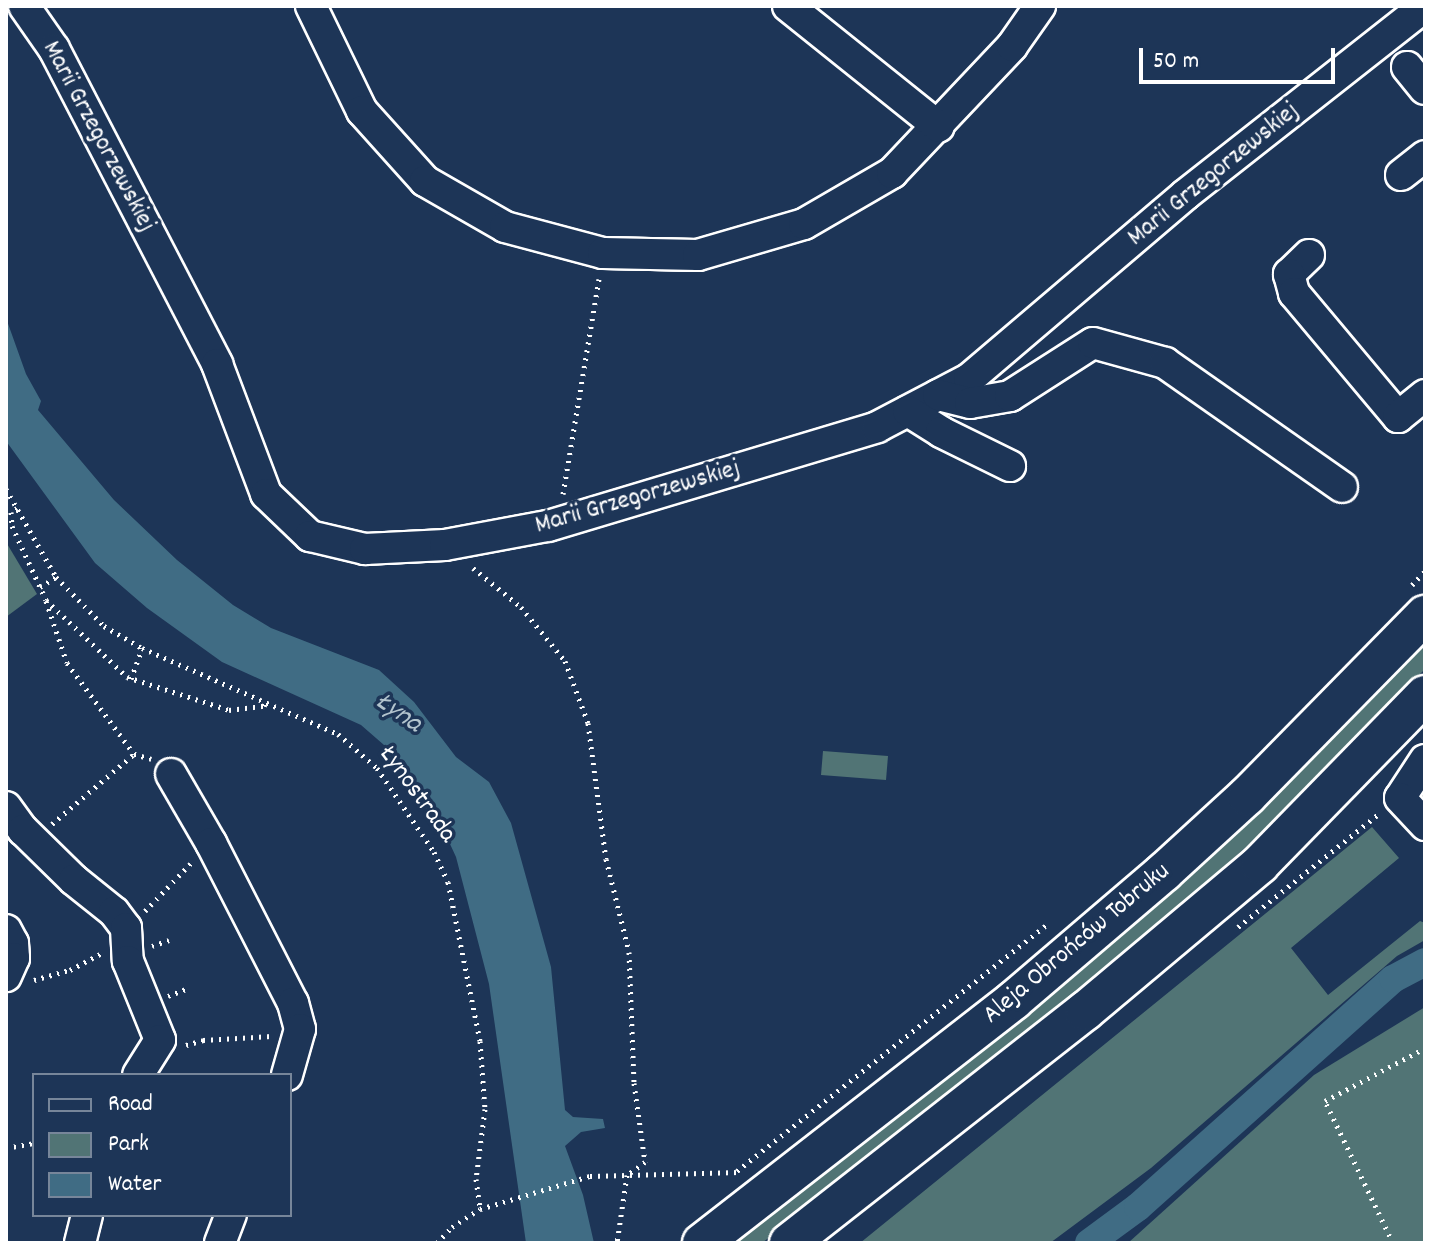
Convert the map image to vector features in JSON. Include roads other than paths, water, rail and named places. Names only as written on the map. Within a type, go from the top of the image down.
[{"type":"main road","name":"Aleja Obrońców Tobruku","points":[[702,1243],[1014,1000],[1164,872],[1247,796],[1415,604]]},
{"type":"main road","name":"Aleja Obrońców Tobruku","points":[[789,1243],[1085,1011],[1260,864],[1417,722]]},
{"type":"street","name":"Marii Grzegorzewskiej","points":[[24,6],[54,49],[217,364],[266,494],[310,536],[365,549],[445,545],[558,524],[877,427],[969,379],[1185,195],[1425,6]]},
{"type":"street","points":[[311,6],[362,111],[425,181],[505,227],[603,253],[698,255],[804,224],[892,173],[939,127],[1012,46],[1040,6]]},
{"type":"street","points":[[788,6],[939,127]]},
{"type":"street","points":[[1401,175],[1425,156]]},
{"type":"street","points":[[1309,255],[1289,274],[1294,293],[1398,417],[1425,395]]},
{"type":"street","points":[[938,395],[970,403],[1010,396],[1093,343],[1173,356],[1342,487]]},
{"type":"street","points":[[908,411],[941,432],[1010,466]]},
{"type":"street","points":[[1425,760],[1400,798],[1425,825]]},
{"type":"street","points":[[171,774],[211,843],[293,1003],[300,1029],[288,1073]]},
{"type":"street","points":[[6,807],[23,830],[74,880],[114,912],[126,928],[128,961],[160,1040],[139,1073]]},
{"type":"street","points":[[6,930],[16,979]]},
{"type":"street","points":[[80,1243],[86,1217]]},
{"type":"street","points":[[220,1243],[230,1217]]},
{"type":"water","name":"Łyna","points":[[6,318],[26,374],[41,401],[38,410],[114,500],[177,560],[233,605],[271,628],[379,670],[414,702],[456,757],[489,782],[511,823],[551,967],[565,1110],[573,1117],[603,1119],[605,1128],[581,1132],[565,1146],[583,1195],[594,1243],[526,1243],[489,984],[456,857],[444,831],[407,786],[384,745],[361,725],[222,662],[147,608],[95,563],[6,441]]},
{"type":"waterway","points":[[1089,1243],[1138,1207],[1393,979],[1425,962]]}]
